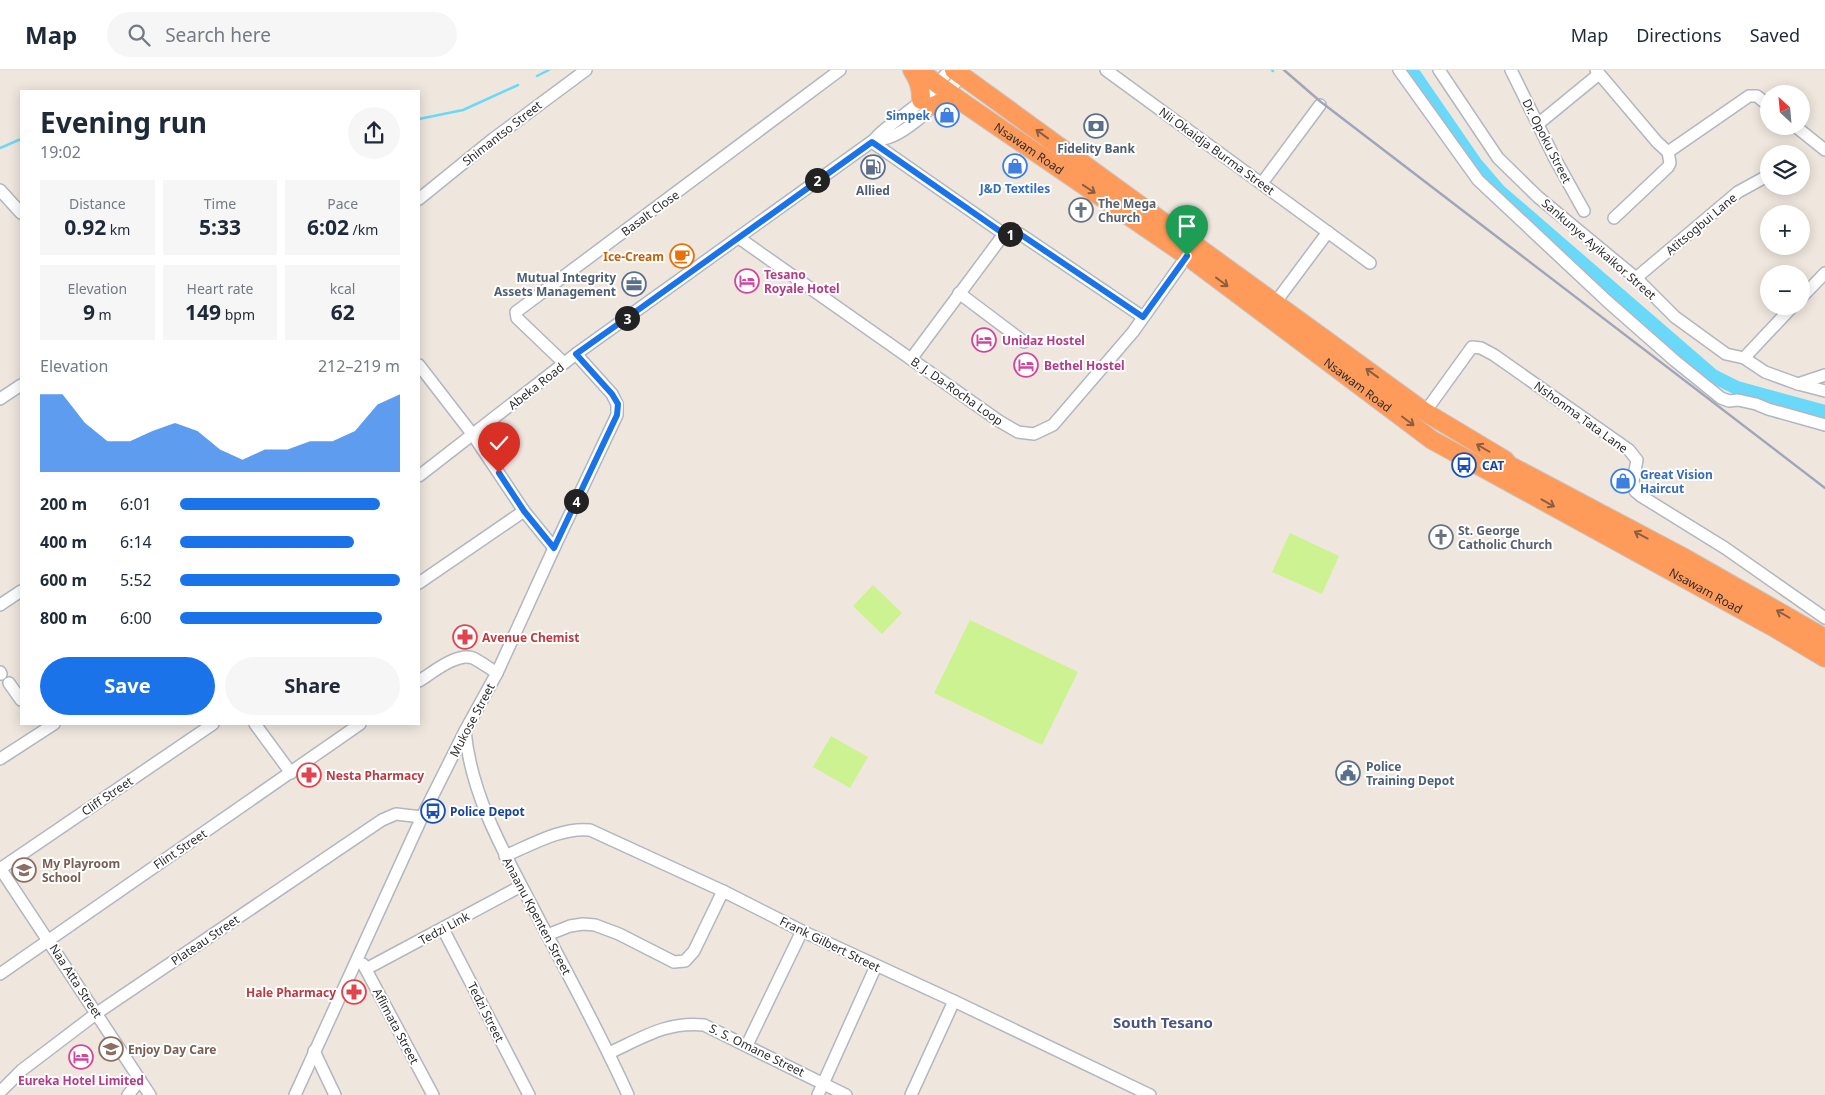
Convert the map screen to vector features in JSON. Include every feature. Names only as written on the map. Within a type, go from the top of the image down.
[{"type":"highway","points":[[912,70],[919,81],[927,103],[950,99],[962,102]]},
{"type":"highway","name":"Nsawam Road","points":[[918,70],[950,78],[1275,303],[1425,412],[1505,460],[1509,465],[1689,560],[1825,638]]},
{"type":"highway","name":"Nsawam Road","points":[[950,78],[962,102],[1187,256],[1432,440],[1773,627],[1825,658]]},
{"type":"street","name":"Shimantso Street","points":[[420,198],[493,139],[586,70]]},
{"type":"street","name":"Basalt Close","points":[[564,364],[516,318],[516,312],[840,70]]},
{"type":"street","name":"Nii Okaidja Burma Street","points":[[1107,70],[1370,263]]},
{"type":"street","points":[[1399,70],[1478,180],[1607,301],[1674,360],[1720,398],[1756,404],[1825,425]]},
{"type":"street","name":"Sankunye Ayikaikor Street","points":[[1439,70],[1498,158],[1538,197],[1636,278],[1675,317],[1726,354],[1744,358],[1765,372],[1825,391]]},
{"type":"street","name":"Dr. Opoku Street","points":[[1511,70],[1584,211]]},
{"type":"street","points":[[1538,124],[1602,73],[1657,142],[1668,152],[1670,163],[1668,167],[1614,218]]},
{"type":"street","name":"Abeka Road","points":[[420,475],[576,354],[739,238],[822,176],[873,141],[884,140],[898,134],[950,78]]},
{"type":"street","points":[[1668,152],[1749,96],[1757,96],[1760,98]]},
{"type":"street","points":[[1262,183],[1320,105]]},
{"type":"street","points":[[1806,135],[1825,150]]},
{"type":"street","points":[[873,141],[1004,234],[1020,234],[1143,317]]},
{"type":"street","name":"Atitsogbui Lane","points":[[1636,278],[1738,192],[1760,180]]},
{"type":"street","points":[[0,190],[20,212]]},
{"type":"street","points":[[1275,303],[1328,232]]},
{"type":"street","points":[[911,359],[1004,234]]},
{"type":"street","name":"B. J. Da-Rocha Loop","points":[[739,238],[999,421],[1018,432],[1034,434],[1053,425],[1133,332],[1187,256]]},
{"type":"street","points":[[1810,289],[1825,274]]},
{"type":"street","points":[[959,294],[1024,342]]},
{"type":"street","points":[[1744,358],[1785,315]]},
{"type":"street","name":"Nshonma Tata Lane","points":[[1425,412],[1472,347],[1481,348],[1629,450],[1637,460],[1633,481],[1635,491],[1641,496],[1725,548],[1825,618]]},
{"type":"street","name":"Mukose Street","points":[[294,1095],[422,817],[465,731],[497,673],[617,415],[618,404],[612,394],[576,354]]},
{"type":"street","points":[[420,366],[473,435],[524,511],[554,548]]},
{"type":"street","points":[[1798,384],[1825,375]]},
{"type":"street","points":[[0,399],[20,386]]},
{"type":"street","points":[[420,582],[524,511]]},
{"type":"street","points":[[0,605],[20,592]]},
{"type":"street","points":[[420,680],[446,663],[458,658],[467,657],[497,673]]},
{"type":"street","points":[[3,676],[20,699]]},
{"type":"street","name":"Cliff Street","points":[[0,868],[212,725]]},
{"type":"street","points":[[256,725],[291,773]]},
{"type":"street","name":"Flint Street","points":[[0,974],[359,725]]},
{"type":"street","points":[[0,759],[41,727]]},
{"type":"street","name":"Anaanu Kpenten Street","points":[[465,731],[473,777],[484,809],[505,856],[609,1053],[628,1095]]},
{"type":"street","name":"Plateau Street","points":[[0,1092],[22,1070],[97,1013],[382,820],[396,814],[422,817]]},
{"type":"street","name":"Frank Gilbert Street","points":[[505,856],[564,833],[578,829],[590,830],[723,891],[802,931],[1150,1095]]},
{"type":"street","name":"Naa Atta Street","points":[[0,868],[49,939],[150,1095]]},
{"type":"street","name":"Tedzi Link","points":[[366,969],[521,886]]},
{"type":"street","points":[[547,935],[570,926],[582,924],[595,925],[619,934],[674,962],[685,961],[694,952],[723,891]]},
{"type":"street","name":"Tedzi Street","points":[[443,929],[529,1095]]},
{"type":"street","points":[[747,1044],[802,931]]},
{"type":"street","name":"Aflimata Street","points":[[358,956],[433,1095]]},
{"type":"street","points":[[818,1095],[876,966]]},
{"type":"street","points":[[911,1095],[954,1001]]},
{"type":"street","name":"S. S. Omane Street","points":[[609,1053],[669,1026],[688,1023],[704,1025],[747,1044],[846,1095]]},
{"type":"street","points":[[314,1051],[335,1095]]},
{"type":"street","points":[[128,1095],[140,1080]]},
{"type":"green space","points":[[1290,533],[1339,556],[1322,594],[1272,572]]},
{"type":"green space","points":[[873,585],[902,613],[882,634],[853,606]]},
{"type":"green space","points":[[970,620],[1078,672],[1042,745],[934,693]]},
{"type":"green space","points":[[831,736],[868,757],[850,788],[813,767]]},
{"type":"waterway","points":[[537,76],[549,70]]},
{"type":"waterway","points":[[1411,70],[1475,163],[1499,191],[1713,376],[1737,388],[1825,412]]},
{"type":"waterway","points":[[420,119],[463,110],[518,85]]},
{"type":"waterway","points":[[0,148],[20,139]]},
{"type":"railway","points":[[1284,70],[1321,102],[1825,488]]},
{"type":"place","name":"Simpek","points":[[947,115]]},
{"type":"place","name":"Fidelity Bank","points":[[1096,126]]},
{"type":"place","name":"J&D Textiles","points":[[1015,166]]},
{"type":"place","name":"Allied","points":[[873,167]]},
{"type":"place","name":"The Mega Church","points":[[1081,210]]},
{"type":"place","name":"Ice-Cream","points":[[682,256]]},
{"type":"place","name":"Tesano Royale Hotel","points":[[747,281]]},
{"type":"place","name":"Mutual Integrity Assets Management","points":[[634,284]]},
{"type":"place","name":"Unidaz Hostel","points":[[984,340]]},
{"type":"place","name":"Bethel Hostel","points":[[1026,365]]},
{"type":"place","name":"CAT","points":[[1464,465]]},
{"type":"place","name":"Great Vision Haircut","points":[[1623,481]]},
{"type":"place","name":"St. George Catholic Church","points":[[1441,537]]},
{"type":"place","name":"Avenue Chemist","points":[[465,637]]},
{"type":"place","name":"Police Training Depot","points":[[1348,773]]},
{"type":"place","name":"Nesta Pharmacy","points":[[309,775]]},
{"type":"place","name":"Police Depot","points":[[433,811]]},
{"type":"place","name":"My Playroom School","points":[[24,870]]},
{"type":"place","name":"Hale Pharmacy","points":[[354,992]]},
{"type":"place","name":"Enjoy Day Care","points":[[111,1049]]},
{"type":"place","name":"Eureka Hotel Limited","points":[[81,1057]]},
{"type":"district","name":"South Tesano","points":[[1163,1022]]},
{"type":"route","points":[[499,473],[524,511],[554,548],[617,415],[618,404],[612,394],[576,354],[872,142],[1004,234],[1020,234],[1143,317],[1187,256]]}]
